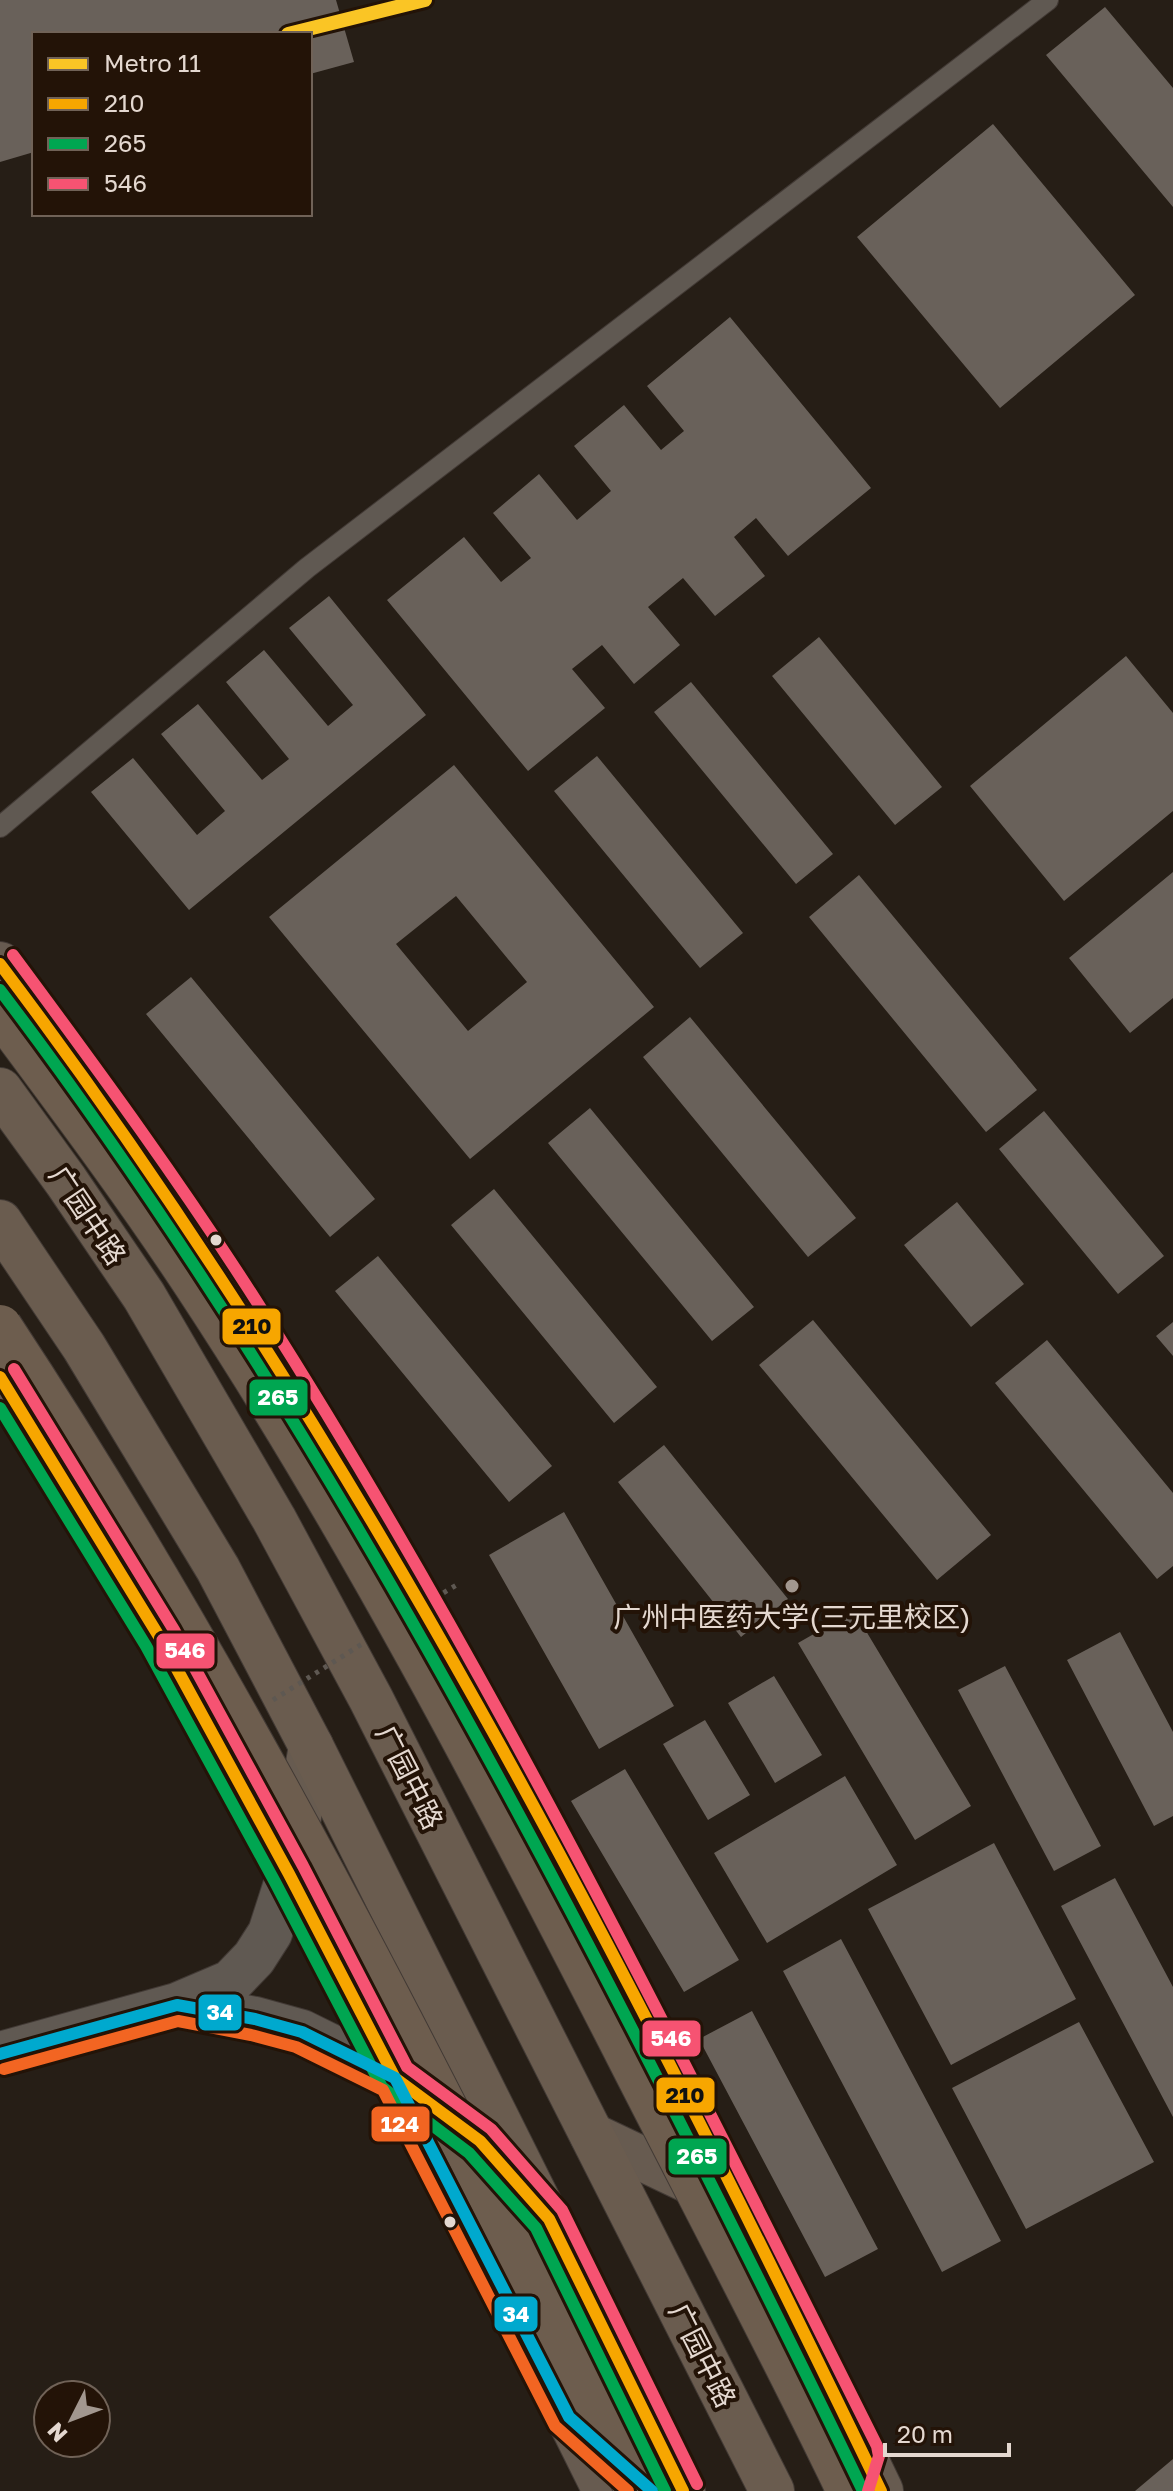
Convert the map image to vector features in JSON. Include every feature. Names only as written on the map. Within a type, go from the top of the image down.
[{"type":"highway","points":[[0,1011],[105,1152],[195,1282],[332,1504],[443,1700],[542,1886],[788,2364],[861,2481]]},
{"type":"highway","name":"广园中路","points":[[0,1090],[144,1296],[274,1519],[371,1699],[772,2491]]},
{"type":"highway","points":[[0,1222],[84,1347],[218,1569],[311,1746],[683,2491]]},
{"type":"highway","points":[[0,1327],[160,1581],[246,1734],[358,1940],[638,2491]]},
{"type":"main road","points":[[0,964],[127,1137],[240,1306],[353,1490],[535,1810],[636,2000],[738,2204],[861,2481]]},
{"type":"main road","points":[[0,1377],[160,1638],[289,1874],[605,2491]]},
{"type":"main road","points":[[289,1874],[311,1746]]},
{"type":"main road","points":[[395,2078],[480,2141],[549,2219]]},
{"type":"main road","points":[[592,2135],[738,2204]]},
{"type":"main road","points":[[569,2417],[652,2491]]},
{"type":"street","points":[[0,2054],[177,2005],[231,1982],[254,1958],[270,1933],[289,1874]]},
{"type":"street","points":[[177,2005],[255,2019],[302,2032],[395,2078]]},
{"type":"lane","points":[[0,827],[307,568],[1048,0]]},
{"type":"path","points":[[432,1600],[458,1584]]},
{"type":"path","points":[[260,1708],[366,1642]]},
{"type":"building","points":[[0,0],[336,0],[354,62],[312,73],[312,32],[32,32],[32,153],[0,162]]},
{"type":"building","points":[[1105,7],[1173,88],[1173,207],[1046,55]]},
{"type":"building","points":[[993,124],[1135,295],[1000,408],[857,237]]},
{"type":"building","points":[[730,317],[871,488],[788,556],[756,518],[734,537],[765,576],[715,616],[683,578],[648,607],[680,645],[634,684],[602,645],[572,669],[605,708],[528,771],[387,600],[464,537],[501,582],[531,558],[493,513],[539,474],[577,520],[611,491],[574,446],[624,405],[661,450],[684,431],[647,386]]},
{"type":"building","points":[[329,596],[426,715],[189,910],[91,792],[133,758],[197,835],[225,811],[161,734],[198,704],[262,780],[289,759],[226,682],[264,650],[328,726],[353,705],[289,628]]},
{"type":"building","points":[[819,637],[942,787],[895,825],[772,676]]},
{"type":"building","points":[[1126,656],[1173,713],[1173,811],[1064,901],[970,786]]},
{"type":"building","points":[[691,682],[833,854],[796,884],[654,712]]},
{"type":"building","points":[[597,756],[743,933],[700,968],[554,791]]},
{"type":"building","points":[[454,765],[654,1007],[470,1159],[269,917]],"holes":[[[456,896],[527,982],[468,1031],[396,944]]]},
{"type":"building","points":[[1173,872],[1173,998],[1130,1033],[1069,958]]},
{"type":"building","points":[[859,875],[1037,1090],[986,1132],[809,917]]},
{"type":"building","points":[[191,977],[375,1199],[330,1237],[146,1014]]},
{"type":"building","points":[[690,1017],[856,1218],[808,1257],[643,1057]]},
{"type":"building","points":[[590,1108],[754,1307],[712,1341],[548,1143]]},
{"type":"building","points":[[1044,1111],[1164,1256],[1118,1294],[999,1149]]},
{"type":"building","points":[[494,1189],[657,1387],[614,1423],[451,1225]]},
{"type":"building","points":[[957,1202],[1024,1284],[971,1327],[904,1245]]},
{"type":"building","points":[[378,1256],[552,1466],[509,1502],[335,1291]]},
{"type":"building","points":[[813,1320],[991,1535],[937,1580],[759,1365]]},
{"type":"building","points":[[1173,1322],[1173,1356],[1156,1336]]},
{"type":"building","points":[[1047,1340],[1173,1493],[1173,1566],[1157,1579],[995,1383]]},
{"type":"building","points":[[664,1445],[788,1599],[741,1637],[618,1482]]},
{"type":"building","points":[[564,1512],[674,1706],[599,1749],[489,1555]]},
{"type":"building","points":[[854,1611],[971,1806],[915,1840],[798,1643]]},
{"type":"building","points":[[1120,1632],[1173,1732],[1173,1816],[1154,1826],[1067,1660]]},
{"type":"building","points":[[1005,1666],[1101,1846],[1054,1871],[958,1690]]},
{"type":"building","points":[[774,1676],[822,1755],[775,1783],[728,1703]]},
{"type":"building","points":[[705,1720],[750,1795],[708,1820],[663,1744]]},
{"type":"building","points":[[625,1769],[739,1960],[684,1992],[571,1801]]},
{"type":"building","points":[[845,1776],[897,1865],[767,1943],[714,1853]]},
{"type":"building","points":[[994,1843],[1076,1999],[951,2065],[868,1909]]},
{"type":"building","points":[[1115,1878],[1173,1987],[1173,2117],[1061,1906]]},
{"type":"building","points":[[841,1939],[1001,2241],[942,2272],[783,1971]]},
{"type":"building","points":[[752,2011],[878,2249],[825,2277],[699,2039]]},
{"type":"building","points":[[1079,2022],[1154,2162],[1026,2229],[952,2088]]},
{"type":"building","points":[[1173,2459],[1173,2491],[1135,2491]]},
{"type":"metro line","name":"11","points":[[296,32],[425,0]]},
{"type":"transit line","name":"546","points":[[13,955],[172,1174],[262,1310],[347,1447],[507,1727],[659,2013],[877,2446],[879,2456],[868,2491]]},
{"type":"transit line","name":"210","points":[[0,964],[129,1143],[252,1326],[368,1514],[478,1705],[584,1899],[686,2096],[881,2491]]},
{"type":"transit line","name":"265","points":[[0,990],[95,1120],[186,1253],[357,1527],[591,1950],[863,2491]]},
{"type":"transit line","name":"546","points":[[14,1369],[174,1630],[303,1866],[407,2067],[491,2129],[562,2210],[697,2484]]},
{"type":"transit line","name":"210","points":[[0,1377],[160,1638],[289,1874],[395,2078],[480,2141],[549,2219],[683,2491]]},
{"type":"transit line","name":"265","points":[[0,1408],[146,1646],[382,2087],[469,2153],[536,2228],[665,2491]]},
{"type":"transit line","name":"34","points":[[0,2054],[177,2005],[255,2019],[302,2032],[395,2078],[569,2417],[652,2491]]},
{"type":"transit line","name":"124","points":[[4,2069],[178,2021],[296,2047],[383,2090],[555,2426],[628,2491]]},
{"type":"place","name":"广州中医药大学(三元里校区)","points":[[792,1586]]}]
